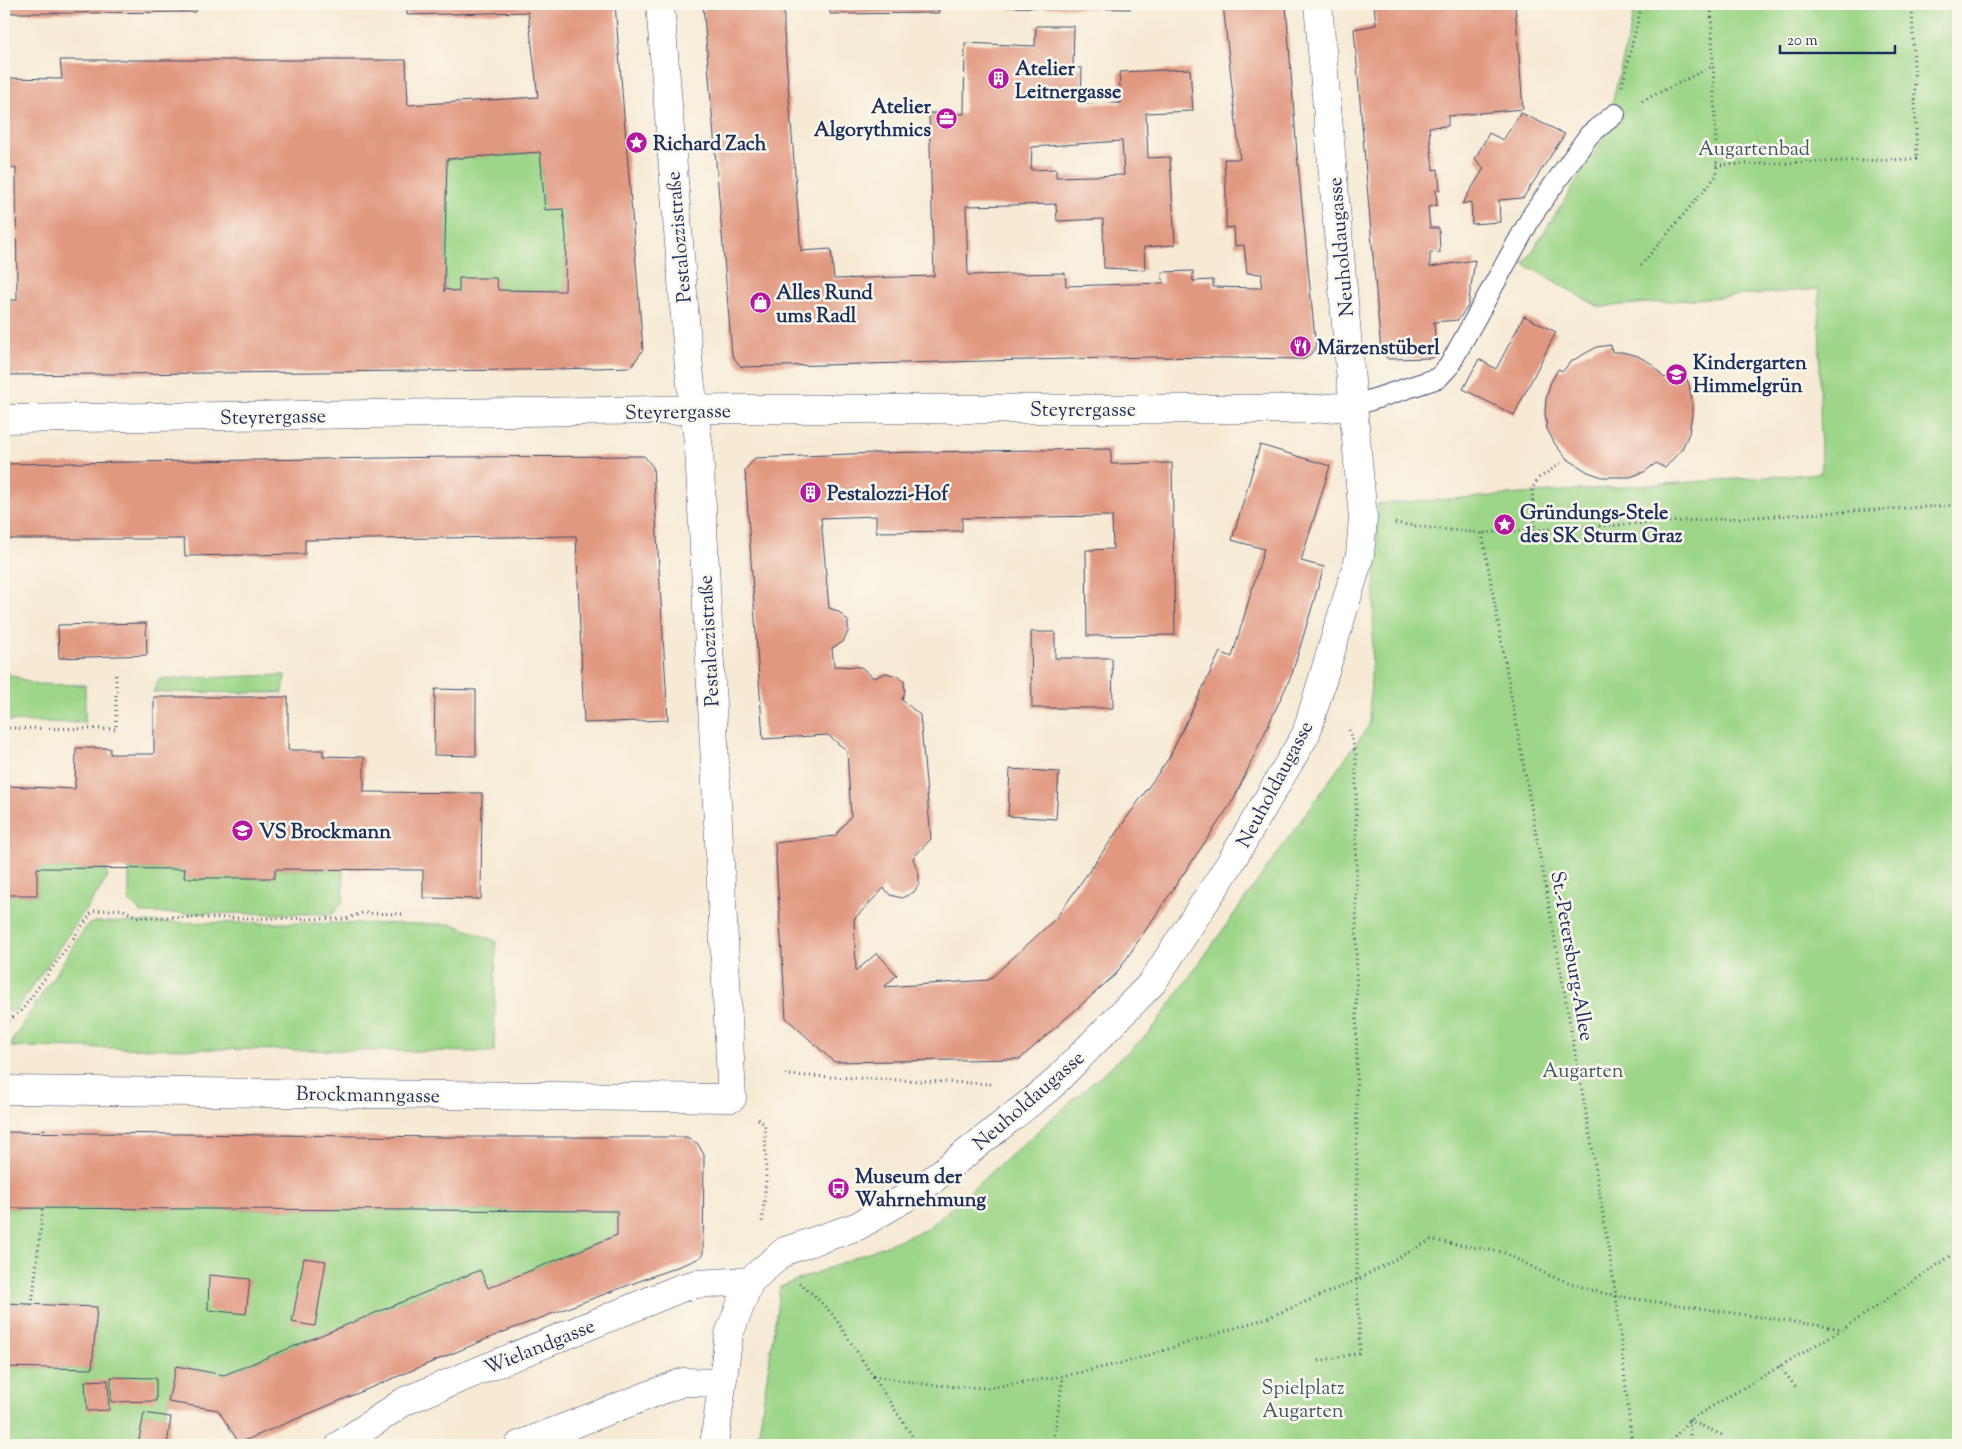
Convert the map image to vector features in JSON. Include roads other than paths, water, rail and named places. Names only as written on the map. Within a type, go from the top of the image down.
[{"type":"street","name":"Pestalozzistraße","points":[[660,4],[689,369],[699,449],[732,1098]]},
{"type":"street","name":"Neuholdaugasse","points":[[750,1281],[785,1251],[858,1226],[922,1188],[1050,1087],[1152,984],[1229,865],[1306,734],[1360,556],[1363,518],[1318,4]]},
{"type":"street","name":"Steyrergasse","points":[[4,419],[737,410],[1314,409],[1353,406]]},
{"type":"street","name":"Brockmanngasse","points":[[4,1090],[732,1098]]},
{"type":"street","points":[[714,1445],[729,1334],[750,1281]]},
{"type":"street","name":"Wielandgasse","points":[[340,1445],[405,1400],[681,1288],[696,1284],[750,1281]]},
{"type":"street","points":[[519,1445],[683,1382],[722,1383]]},
{"type":"lane","points":[[1353,406],[1438,378],[1448,366],[1533,214],[1589,135],[1615,114]]},
{"type":"place","name":"Atelier Leitnergasse","points":[[999,79]]},
{"type":"place","name":"Atelier Algorythmics","points":[[947,118]]},
{"type":"place","name":"Richard Zach","points":[[637,143]]},
{"type":"place","name":"Alles Rund ums Radl","points":[[760,303]]},
{"type":"place","name":"Märzenstüberl","points":[[1301,347]]},
{"type":"place","name":"Kindergarten Himmelgrün","points":[[1677,374]]},
{"type":"place","name":"Pestalozzi-Hof","points":[[811,493]]},
{"type":"place","name":"Gründungs-Stele des SK Sturm Graz","points":[[1504,524]]},
{"type":"place","name":"VS Brockmann","points":[[243,831]]},
{"type":"place","name":"Museum der Wahrnehmung","points":[[839,1188]]},
{"type":"park label","name":"Augartenbad","points":[[1754,148]]},
{"type":"park label","name":"Augarten","points":[[1583,1070]]},
{"type":"park label","name":"Spielplatz Augarten","points":[[1303,1398]]}]
